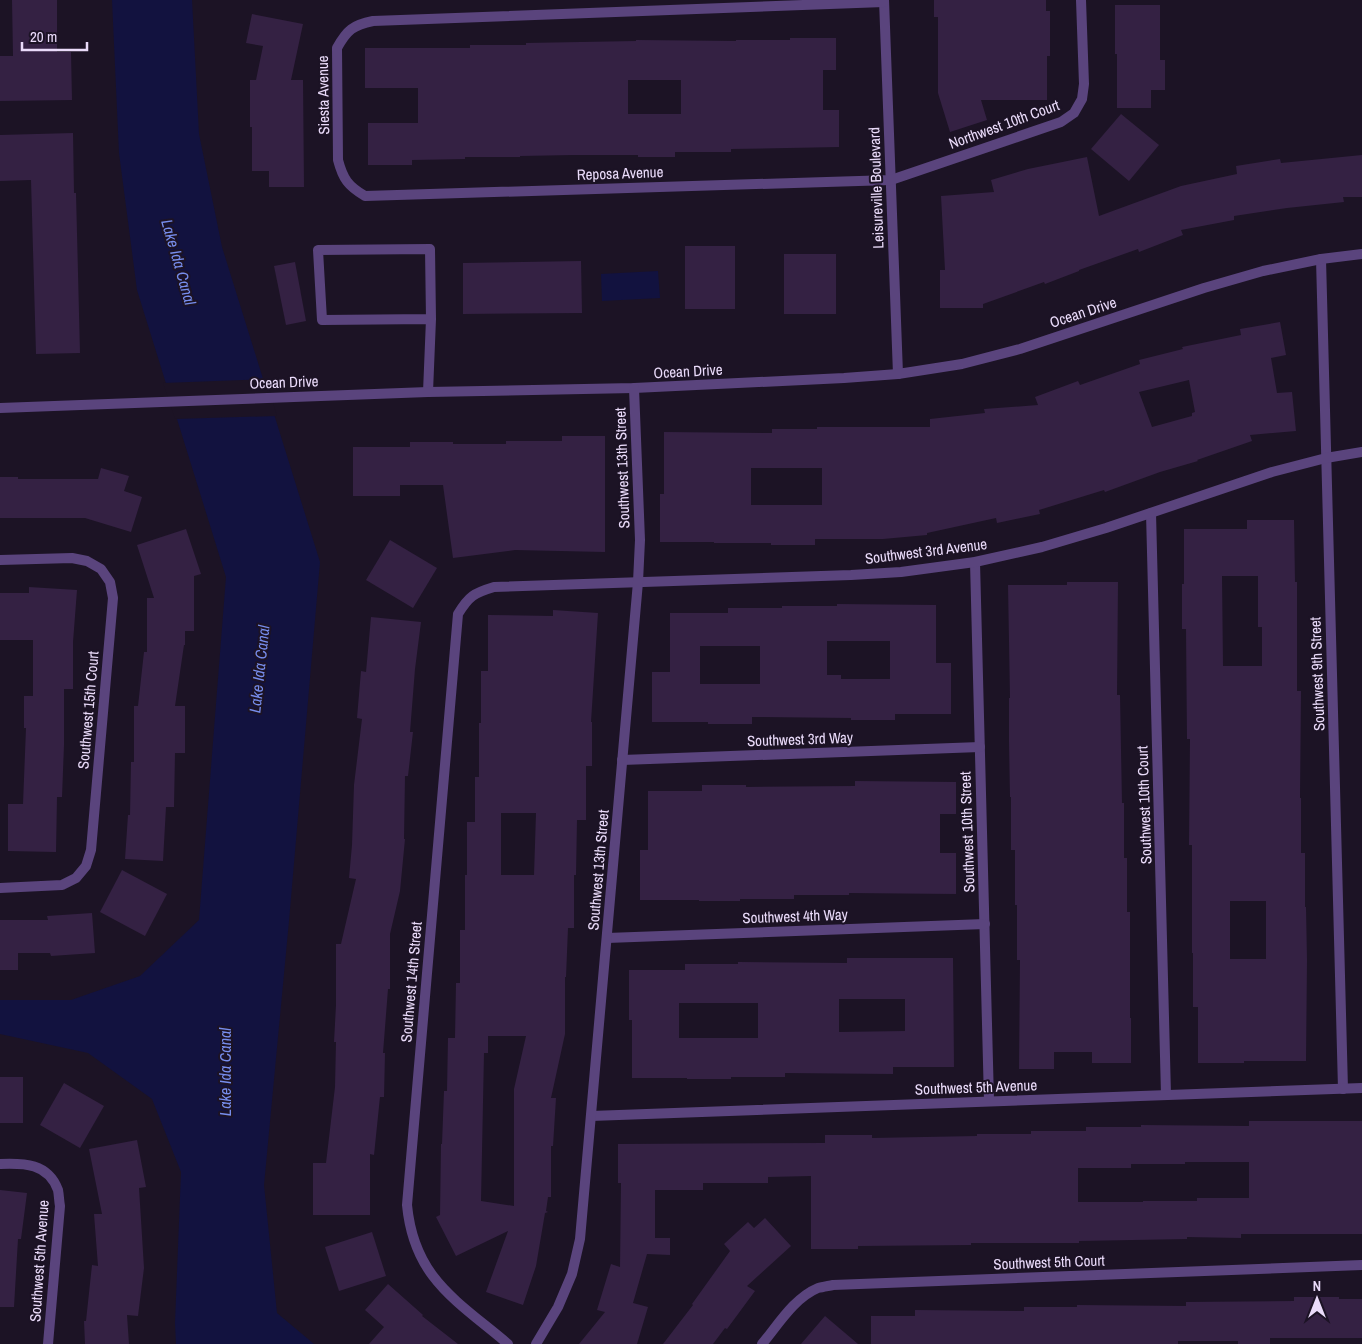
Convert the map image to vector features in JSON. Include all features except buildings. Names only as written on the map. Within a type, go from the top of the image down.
[{"type":"street","name":"Northwest 10th Court","points":[[891,180],[1061,122],[1074,113],[1082,99],[1084,84],[1081,0]]},
{"type":"street","name":"Leisureville Boulevard","points":[[884,1],[898,374]]},
{"type":"street","name":"Siesta Avenue","points":[[352,188],[342,175],[338,160],[337,48],[345,34],[358,24],[373,21],[884,1]]},
{"type":"street","name":"Reposa Avenue","points":[[352,188],[365,196],[891,180]]},
{"type":"street","points":[[428,392],[431,319],[430,249],[318,250],[322,320],[431,319]]},
{"type":"street","name":"Ocean Drive","points":[[0,408],[428,392],[634,388],[898,374],[962,364],[1020,349],[1204,288],[1263,271],[1321,259],[1362,254]]},
{"type":"street","name":"Southwest 9th Street","points":[[1321,259],[1343,1089]]},
{"type":"street","name":"Southwest 13th Street","points":[[536,1344],[558,1307],[572,1274],[580,1239],[638,582],[640,540],[634,388]]},
{"type":"street","name":"Southwest 3rd Avenue","points":[[479,591],[494,587],[851,575],[901,572],[975,562],[1042,547],[1106,528],[1272,472],[1326,458],[1362,452]]},
{"type":"street","name":"Southwest 10th Court","points":[[1151,513],[1166,1095]]},
{"type":"street","name":"Southwest 15th Court","points":[[0,560],[72,558],[87,561],[100,569],[110,582],[113,598],[91,850],[86,866],[76,878],[62,885],[0,888]]},
{"type":"street","name":"Southwest 10th Street","points":[[975,562],[989,1101]]},
{"type":"street","name":"Southwest 14th Street","points":[[479,591],[466,601],[458,614],[407,1205],[412,1236],[424,1265],[433,1278],[444,1290],[508,1344]]},
{"type":"street","name":"Southwest 3rd Way","points":[[622,760],[980,747]]},
{"type":"street","name":"Southwest 4th Way","points":[[607,938],[985,924]]},
{"type":"street","name":"Southwest 5th Avenue","points":[[591,1116],[1362,1088]]},
{"type":"street","name":"Southwest 5th Avenue","points":[[0,1164],[23,1163],[38,1167],[50,1176],[58,1190],[60,1206],[48,1344]]},
{"type":"street","name":"Southwest 5th Court","points":[[762,1344],[794,1305],[805,1295],[818,1288],[833,1285],[1362,1265]]},
{"type":"water","name":"Lake Ida Canal","points":[[112,0],[192,0],[199,134],[222,247],[320,562],[264,1185],[277,1313],[314,1344],[176,1344],[175,1323],[181,1172],[152,1099],[88,1053],[0,1034],[0,1000],[71,1000],[140,976],[199,920],[226,577],[137,290],[119,153]]},
{"type":"water","points":[[658,271],[660,298],[602,301],[601,274]]},
{"type":"pier","points":[[266,379],[277,416],[175,419],[163,383]]}]
